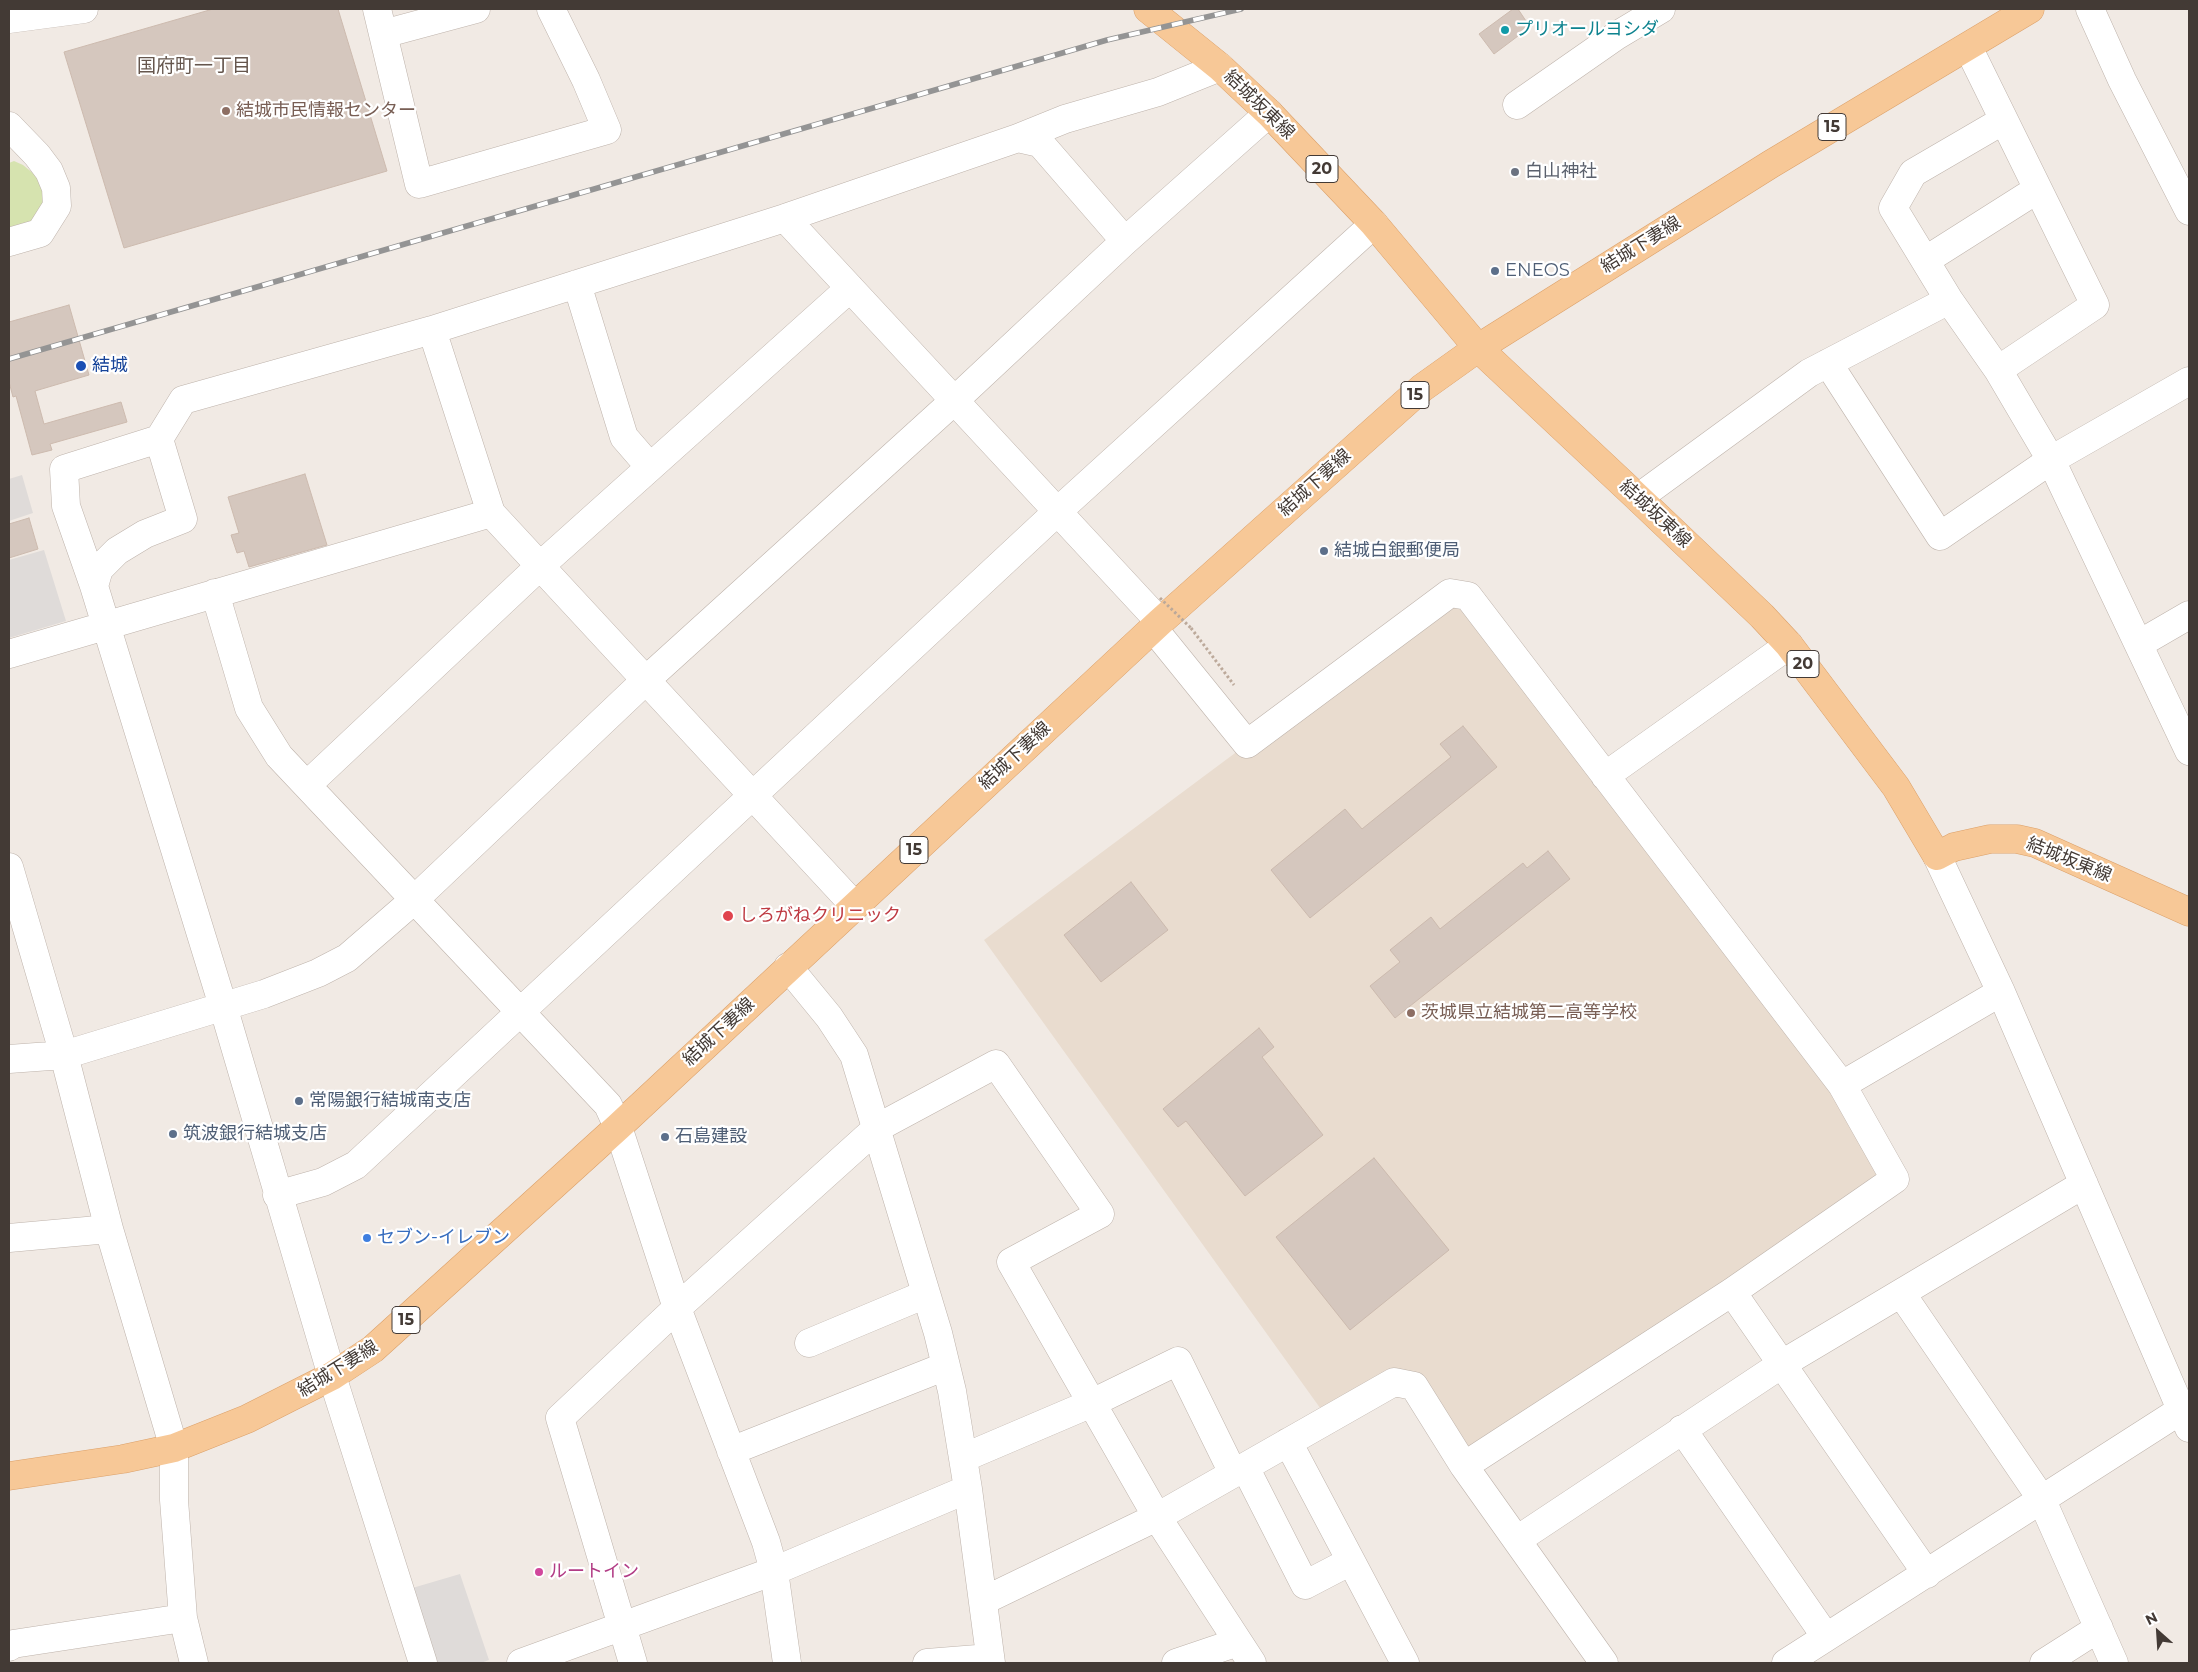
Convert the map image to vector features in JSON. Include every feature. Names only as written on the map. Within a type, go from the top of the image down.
[{"type":"main road","name":"結城坂東線","points":[[1148,9],[1220,67],[1269,113],[1374,224],[1478,348],[1762,616],[1789,646],[1896,787],[1937,856],[1954,847],[1990,839],[2017,839],[2035,842],[2189,912]]},
{"type":"main road","name":"結城下妻線","points":[[9,1476],[123,1459],[174,1448],[247,1419],[332,1376],[379,1344],[618,1127],[1158,616],[1422,388],[1478,348],[1771,164],[2030,9]]},
{"type":"street","points":[[9,19],[84,9]]},
{"type":"street","points":[[476,9],[380,22],[419,184],[606,130],[586,80],[551,9]]},
{"type":"street","points":[[1517,105],[1616,36],[1662,9]]},
{"type":"street","points":[[2090,9],[2122,80],[2189,211]]},
{"type":"street","points":[[1968,47],[2095,305],[1998,370]]},
{"type":"street","points":[[423,1663],[332,1376],[277,1195],[223,1006],[105,627],[94,586],[66,506],[64,469],[159,439],[183,400],[432,330],[785,218],[1018,138],[1065,119],[1158,92],[1220,67]]},
{"type":"street","points":[[9,1060],[64,1055],[264,994],[318,973],[347,958],[414,900],[646,680],[955,400],[1125,241],[1269,113]]},
{"type":"street","points":[[2004,120],[1913,173],[1893,208],[1926,260],[1948,300],[1998,370],[2051,460],[2189,751]]},
{"type":"street","points":[[9,126],[38,156],[49,171],[56,188],[57,206],[40,233],[9,242]]},
{"type":"street","points":[[1018,138],[1040,143],[1125,241]]},
{"type":"street","points":[[1926,260],[2038,189]]},
{"type":"street","points":[[785,218],[1158,616],[1247,744],[1450,594],[1468,596],[1842,1085],[1895,1179],[1732,1292],[1464,1466]]},
{"type":"street","points":[[277,1195],[323,1182],[356,1165],[1058,511],[1374,224]]},
{"type":"street","points":[[577,284],[624,437],[650,467]]},
{"type":"street","points":[[307,785],[540,566],[850,288]]},
{"type":"street","points":[[1638,498],[1809,373],[1948,300]]},
{"type":"street","points":[[432,330],[491,513],[854,905]]},
{"type":"street","points":[[1828,363],[1940,536],[2051,460],[2189,381]]},
{"type":"street","points":[[94,586],[99,569],[116,551],[145,534],[183,519],[159,439]]},
{"type":"street","points":[[9,654],[491,513]]},
{"type":"street","points":[[215,593],[249,708],[279,756],[608,1104],[618,1127],[677,1308],[766,1542],[774,1571],[787,1663]]},
{"type":"street","points":[[2139,644],[2189,615]]},
{"type":"street","points":[[1606,776],[1789,646]]},
{"type":"street","points":[[1786,1663],[1927,1574],[2041,1498],[2186,1414],[2001,992],[1937,856]]},
{"type":"street","points":[[9,867],[64,1055],[108,1229],[174,1448],[174,1500],[183,1618],[194,1663]]},
{"type":"street","points":[[788,967],[830,1017],[854,1055],[946,1366],[968,1489],[990,1661],[927,1663]]},
{"type":"street","points":[[1842,1085],[2001,992]]},
{"type":"street","points":[[633,1663],[560,1418],[677,1308],[877,1128],[996,1064],[1100,1214],[1012,1262],[1157,1517],[1245,1653],[1176,1663]]},
{"type":"street","points":[[1516,1540],[1782,1364],[2084,1184]]},
{"type":"street","points":[[9,1238],[108,1229]]},
{"type":"street","points":[[1732,1292],[1927,1574]]},
{"type":"street","points":[[1901,1293],[2041,1498],[2114,1663]]},
{"type":"street","points":[[809,1343],[926,1294]]},
{"type":"street","points":[[963,1458],[1092,1403],[1178,1361],[1305,1585],[1351,1561]]},
{"type":"street","points":[[732,1451],[946,1366]]},
{"type":"street","points":[[983,1600],[1157,1517],[1394,1382],[1414,1386],[1464,1466],[1604,1663]]},
{"type":"street","points":[[1682,1429],[1826,1637]]},
{"type":"street","points":[[1288,1442],[1406,1663]]},
{"type":"street","points":[[521,1663],[774,1571],[968,1489]]},
{"type":"street","points":[[9,1647],[13,1644],[183,1618]]},
{"type":"street","points":[[2044,1663],[2099,1628]]},
{"type":"path","points":[[1158,616],[1191,628],[1236,688]]},
{"type":"shaded area","points":[[22,475],[33,513],[9,521],[9,479]]},
{"type":"shaded area","points":[[44,550],[66,621],[9,638],[9,560]]},
{"type":"shaded area","name":"茨城県立結城第二高等学校","points":[[1450,593],[1605,776],[1895,1179],[1464,1466],[1414,1387],[1328,1419],[984,940]]},
{"type":"shaded area","points":[[460,1574],[489,1660],[481,1663],[434,1663],[409,1589]]},
{"type":"green space","points":[[14,161],[23,165],[34,174],[43,184],[47,195],[40,217],[9,233],[9,163]]},
{"type":"building","name":"結城市民情報センター","points":[[213,9],[338,9],[387,171],[124,248],[64,52]]},
{"type":"building","name":"プリオールヨシダ","points":[[1513,9],[1518,9],[1530,27],[1494,54],[1479,34]]},
{"type":"building","points":[[69,305],[89,375],[35,391],[44,424],[121,402],[127,422],[50,444],[52,450],[32,455],[16,396],[13,397],[9,382],[9,322]]},
{"type":"building","points":[[305,474],[327,545],[249,567],[244,551],[237,553],[231,535],[239,533],[228,497]]},
{"type":"building","points":[[29,518],[38,549],[9,558],[9,524]]},
{"type":"building","points":[[1463,726],[1497,767],[1310,918],[1271,870],[1345,809],[1362,829],[1451,757],[1440,744]]},
{"type":"building","points":[[1548,851],[1570,879],[1395,1018],[1370,986],[1400,962],[1390,950],[1431,917],[1440,929],[1523,863],[1527,868]]},
{"type":"building","points":[[1131,882],[1168,930],[1101,982],[1064,935]]},
{"type":"building","points":[[1259,1028],[1274,1047],[1262,1057],[1323,1135],[1245,1196],[1186,1121],[1178,1127],[1163,1109]]},
{"type":"building","points":[[1374,1158],[1449,1250],[1350,1330],[1276,1237]]},
{"type":"railway","points":[[9,359],[1107,40],[1241,9]]},
{"type":"place","name":"プリオールヨシダ","points":[[1505,30]]},
{"type":"place","name":"結城市民情報センター","points":[[226,111]]},
{"type":"place","name":"白山神社","points":[[1515,172]]},
{"type":"place","name":"ENEOS","points":[[1495,271]]},
{"type":"place","name":"結城","points":[[81,366]]},
{"type":"place","name":"結城白銀郵便局","points":[[1324,551]]},
{"type":"place","name":"しろがねクリニック","points":[[728,916]]},
{"type":"place","name":"茨城県立結城第二高等学校","points":[[1411,1013]]},
{"type":"place","name":"常陽銀行結城南支店","points":[[299,1101]]},
{"type":"place","name":"筑波銀行結城支店","points":[[173,1134]]},
{"type":"place","name":"石島建設","points":[[665,1137]]},
{"type":"place","name":"セブン-イレブン","points":[[367,1238]]},
{"type":"place","name":"ルートイン","points":[[539,1572]]},
{"type":"district","name":"国府町一丁目","points":[[194,66]]}]
